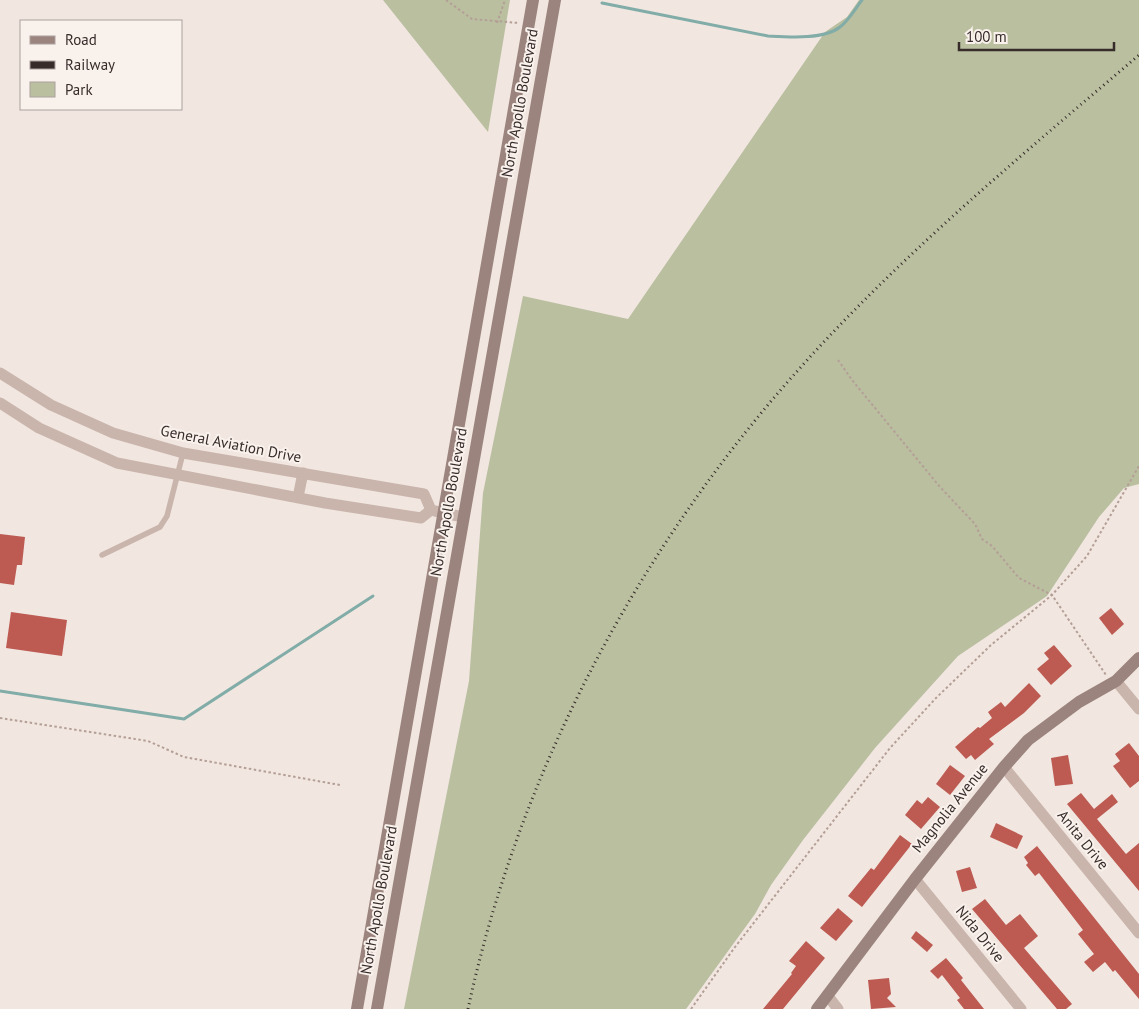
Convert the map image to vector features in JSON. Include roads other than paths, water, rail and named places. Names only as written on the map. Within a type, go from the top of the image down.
[{"type":"street","name":"North Apollo Boulevard","points":[[356,1009],[445,513],[461,407],[533,0]]},
{"type":"street","name":"North Apollo Boulevard","points":[[377,1009],[462,517],[555,0]]},
{"type":"street","name":"General Aviation Drive","points":[[0,373],[51,405],[113,433],[183,453],[424,494],[431,510]]},
{"type":"street","points":[[0,403],[39,428],[117,463],[178,476],[421,518],[431,510],[462,517]]},
{"type":"street","points":[[298,497],[303,473]]},
{"type":"street","name":"Magnolia Avenue","points":[[817,1009],[915,878],[1004,766],[1028,740],[1079,702],[1116,682],[1139,658]]},
{"type":"street","points":[[1116,682],[1139,709]]},
{"type":"street","name":"Anita Drive","points":[[1004,766],[1139,933]]},
{"type":"street","name":"Nida Drive","points":[[915,878],[1021,1009]]},
{"type":"street","points":[[827,996],[838,1009]]},
{"type":"lane","points":[[102,555],[160,527],[167,516],[183,453]]},
{"type":"waterway","points":[[602,3],[768,36],[795,37],[815,36],[833,31],[846,21],[862,0]]},
{"type":"waterway","points":[[0,691],[184,719],[373,596]]},
{"type":"railway","points":[[468,1009],[490,921],[519,834],[553,749],[593,667],[638,587],[687,510],[742,437],[800,368],[839,326],[964,206],[1139,55]]}]
